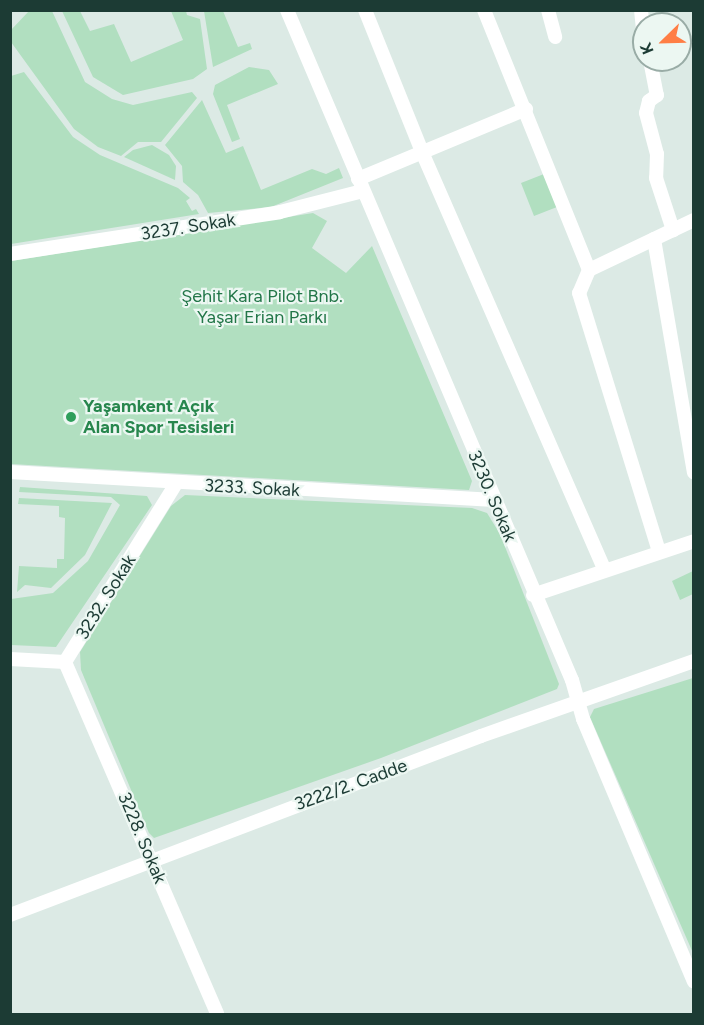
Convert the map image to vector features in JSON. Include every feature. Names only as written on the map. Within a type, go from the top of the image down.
[{"type":"street","name":"3230. Sokak","points":[[287,10],[578,701],[693,982]]},
{"type":"street","points":[[365,10],[422,152],[605,570]]},
{"type":"street","points":[[484,10],[526,109],[589,270]]},
{"type":"street","points":[[548,10],[555,37]]},
{"type":"street","points":[[653,72],[657,95],[649,101],[646,113],[657,154],[656,178],[673,230]]},
{"type":"street","name":"3237. Sokak","points":[[10,254],[280,212],[360,185],[422,152],[526,109]]},
{"type":"street","points":[[659,552],[579,293],[589,270],[693,220]]},
{"type":"street","points":[[654,239],[693,473]]},
{"type":"street","name":"3233. Sokak","points":[[10,472],[175,484],[494,500]]},
{"type":"street","name":"3232. Sokak","points":[[65,662],[175,484]]},
{"type":"street","points":[[533,595],[693,541]]},
{"type":"street","points":[[10,659],[65,662]]},
{"type":"street","name":"3222/2. Cadde","points":[[10,915],[151,859],[578,701],[693,661]]},
{"type":"street","name":"3228. Sokak","points":[[65,662],[217,1014]]},
{"type":"green space","points":[[29,11],[52,11],[85,82],[112,99],[133,105],[192,92],[197,98],[161,142],[138,142],[121,156],[98,147],[74,129],[11,42],[11,30]]},
{"type":"green space","points":[[62,11],[80,11],[90,31],[114,24],[131,62],[183,40],[171,11],[186,11],[187,15],[200,19],[207,69],[193,79],[123,95],[93,77]]},
{"type":"green space","points":[[204,11],[223,11],[238,47],[250,43],[252,49],[213,67]]},
{"type":"green space","points":[[249,67],[269,70],[278,84],[227,105],[240,139],[232,142],[213,94],[215,85]]},
{"type":"green space","points":[[24,72],[73,137],[100,155],[178,188],[190,198],[186,201],[192,211],[196,209],[199,214],[11,244],[11,76]]},
{"type":"green space","points":[[202,100],[226,153],[243,146],[261,190],[312,169],[326,174],[339,168],[343,178],[271,207],[208,213],[198,195],[183,182],[182,166],[165,145]]},
{"type":"green space","points":[[152,145],[169,155],[176,166],[175,180],[124,157],[133,150]]},
{"type":"green space","points":[[544,174],[557,207],[534,216],[521,183]]},
{"type":"green space","name":"Şehit Kara Pilot Bnb. Yaşar Erian Parkı","points":[[313,213],[327,221],[312,248],[346,273],[372,246],[472,481],[469,490],[11,464],[11,261]]},
{"type":"green space","points":[[20,487],[147,496],[152,505],[56,647],[11,645],[11,599],[53,593],[88,561],[120,505],[111,497],[19,492]]},
{"type":"green space","points":[[185,495],[472,508],[487,513],[500,534],[559,684],[557,689],[381,758],[154,838],[149,833],[81,670],[80,652],[171,506]]},
{"type":"green space","points":[[19,498],[112,503],[85,555],[51,588],[25,585],[17,592],[19,566],[57,568],[57,559],[64,559],[65,518],[59,517],[59,506],[18,504]]},
{"type":"green space","points":[[693,571],[693,594],[680,600],[672,581]]},
{"type":"green space","points":[[694,678],[693,953],[590,717],[594,709]]},
{"type":"place","name":"Yaşamkent Açık Alan Spor Tesisleri","points":[[71,417]]}]
